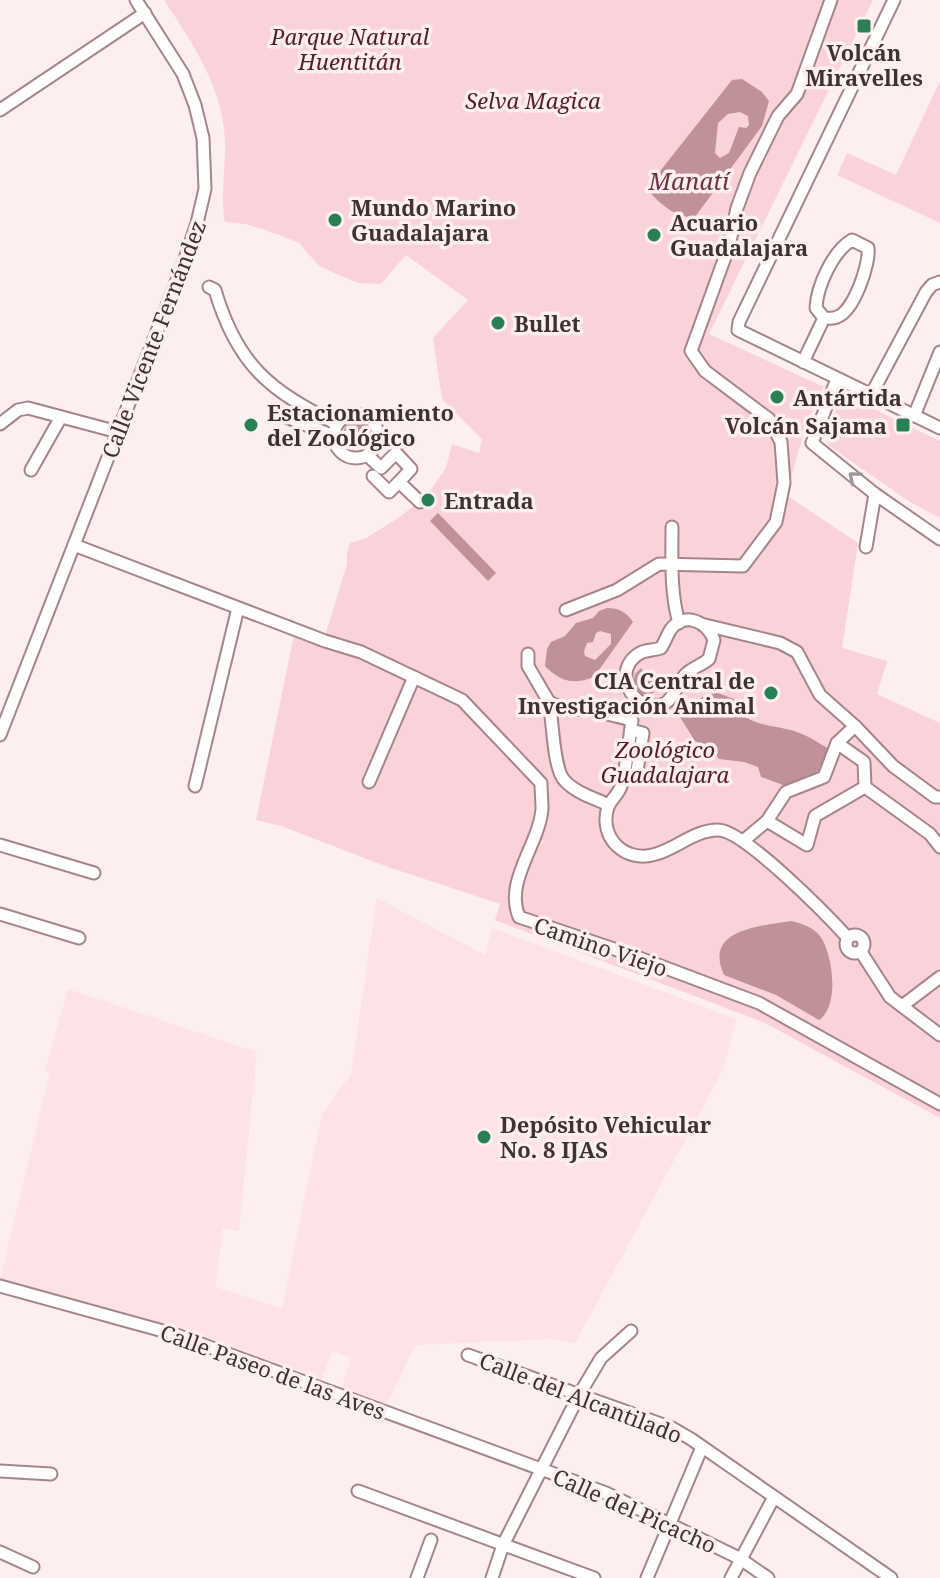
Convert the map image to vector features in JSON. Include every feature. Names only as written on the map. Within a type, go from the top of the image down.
[{"type":"street","name":"Calle Vicente Fernández","points":[[0,735],[184,262],[205,189],[205,155],[195,105],[183,74],[136,0]]},
{"type":"street","points":[[566,610],[617,590],[659,564],[726,568],[743,566],[776,522],[784,483],[781,442],[769,419],[705,371],[691,351],[729,246],[737,208],[750,173],[778,116],[797,94],[831,0]]},
{"type":"street","points":[[894,0],[739,322],[738,330],[940,428]]},
{"type":"street","points":[[0,110],[145,13]]},
{"type":"street","points":[[852,240],[862,243],[868,248],[870,260],[847,310],[839,317],[824,318],[816,308],[816,297],[841,246],[852,240]]},
{"type":"street","points":[[871,395],[926,292],[940,282]]},
{"type":"street","points":[[209,287],[215,290],[226,322],[244,356],[264,379],[336,430]]},
{"type":"street","points":[[803,362],[824,318]]},
{"type":"street","points":[[914,416],[940,352]]},
{"type":"street","points":[[837,379],[812,443],[875,494],[940,539]]},
{"type":"street","points":[[0,424],[23,408],[118,432]]},
{"type":"street","points":[[355,413],[373,421],[378,440],[367,455],[353,458],[339,450],[336,430],[342,419],[355,413]]},
{"type":"street","points":[[31,470],[61,417]]},
{"type":"street","points":[[286,417],[336,430]]},
{"type":"street","points":[[367,455],[373,476],[389,492],[411,469],[396,453],[373,476]]},
{"type":"street","points":[[399,482],[420,502]]},
{"type":"street","points":[[866,547],[875,494]]},
{"type":"street","points":[[672,527],[675,609],[679,623]]},
{"type":"street","name":"Camino Viejo","points":[[74,545],[361,652],[462,700],[541,783],[542,810],[516,888],[514,905],[519,917],[759,1003],[940,1104]]},
{"type":"street","points":[[195,786],[238,608]]},
{"type":"street","points":[[705,625],[714,640],[709,659],[685,674],[673,697],[665,702],[653,705],[639,701],[627,685],[628,666],[639,654],[661,648],[672,628],[679,623],[693,620],[780,643],[797,652],[820,695],[893,766],[935,797],[940,797]]},
{"type":"street","points":[[528,654],[528,666],[549,702],[555,758],[562,779],[574,789],[609,805]]},
{"type":"street","points":[[369,782],[414,677]]},
{"type":"street","points":[[639,701],[629,725],[621,789],[609,805],[606,821],[611,840],[622,852],[640,857],[656,854],[699,834],[720,829],[743,841],[810,899],[848,938],[857,935],[862,938],[865,947],[861,952],[890,997],[940,1035]]},
{"type":"street","points":[[549,702],[564,709],[586,709],[629,725]]},
{"type":"street","points":[[743,841],[767,821],[786,792],[824,777],[837,743],[855,726]]},
{"type":"street","points":[[837,743],[864,762],[865,787]]},
{"type":"street","points":[[767,821],[807,845],[815,816],[865,787]]},
{"type":"street","points":[[865,787],[930,834],[940,847]]},
{"type":"street","points":[[0,845],[94,873]]},
{"type":"street","points":[[0,914],[79,938]]},
{"type":"street","points":[[902,1006],[940,977]]},
{"type":"street","name":"Calle Paseo de las Aves","points":[[0,1286],[174,1334],[541,1469]]},
{"type":"street","points":[[492,1578],[503,1545],[579,1395],[601,1358],[631,1331]]},
{"type":"street","name":"Calle del Alcantilado","points":[[468,1355],[672,1428],[891,1578]]},
{"type":"street","points":[[647,1578],[702,1447]]},
{"type":"street","name":"Calle del Picacho","points":[[541,1469],[606,1493],[670,1523],[739,1558],[768,1578]]},
{"type":"street","points":[[0,1471],[51,1474]]},
{"type":"street","points":[[358,1491],[594,1578]]},
{"type":"street","points":[[731,1578],[774,1497]]},
{"type":"street","points":[[417,1578],[431,1540]]},
{"type":"street","points":[[0,1552],[33,1567]]},
{"type":"shaded area","name":"Depósito Vehicular No. 8 IJAS","points":[[377,898],[485,955],[492,928],[736,1019],[723,1070],[575,1343],[553,1339],[415,1345],[387,1404],[342,1387],[351,1358],[332,1351],[322,1379],[174,1325],[0,1279],[50,1073],[45,1070],[68,989],[257,1052],[239,1231],[223,1228],[215,1287],[282,1308],[322,1114],[351,1074]]},
{"type":"green space","name":"Zoológico Guadalajara","points":[[164,0],[873,0],[709,334],[824,387],[806,425],[786,495],[858,543],[842,648],[887,661],[877,694],[940,723],[940,1118],[765,1023],[495,920],[500,904],[388,867],[281,826],[256,820],[294,635],[322,646],[347,564],[350,543],[366,538],[426,497],[446,468],[452,444],[479,453],[482,439],[442,399],[433,338],[468,300],[406,255],[381,284],[358,283],[319,266],[299,243],[246,224],[225,222],[225,141],[219,103],[205,67]]},
{"type":"green space","points":[[940,81],[940,223],[837,175],[847,153],[896,175]]},
{"type":"green space","points":[[843,394],[940,441],[940,518],[910,502],[828,445],[826,433]]},
{"type":"water","name":"Manatí","points":[[742,79],[762,92],[769,101],[762,126],[695,217],[680,215],[668,209],[646,189],[732,80]],"holes":[[[740,112],[748,116],[749,125],[739,127],[729,153],[720,158],[715,153],[718,123],[728,114]]]},
{"type":"water","name":"Estacionamiento del Zoológico","points":[[357,421],[367,425],[371,435],[367,445],[357,449],[347,445],[343,435],[347,425]]},
{"type":"water","points":[[438,513],[496,573],[488,581],[430,521]]},
{"type":"water","points":[[607,608],[619,610],[633,622],[594,677],[573,681],[556,676],[545,666],[551,642],[565,636],[576,623],[593,618]],"holes":[[[596,633],[611,634],[611,644],[595,660],[585,656],[587,643],[593,642]]]},
{"type":"water","points":[[641,668],[650,679],[661,684],[651,695],[642,694],[633,685],[635,674]]},
{"type":"water","points":[[718,693],[734,699],[744,716],[797,732],[831,750],[822,774],[791,788],[761,777],[758,767],[719,759],[712,750],[695,741],[680,717],[683,708],[706,695]]},
{"type":"water","points":[[792,921],[817,933],[828,955],[832,992],[826,1013],[819,1020],[776,995],[724,975],[721,948],[728,939],[751,928]]},
{"type":"place","name":"Volcán Miravelles","points":[[864,26]]},
{"type":"place","name":"Mundo Marino Guadalajara","points":[[335,220]]},
{"type":"place","name":"Acuario Guadalajara","points":[[654,235]]},
{"type":"place","name":"Bullet","points":[[498,323]]},
{"type":"place","name":"Antártida","points":[[777,397]]},
{"type":"place","name":"Estacionamiento del Zoológico","points":[[251,425]]},
{"type":"place","name":"Volcán Sajama","points":[[903,425]]},
{"type":"place","name":"Entrada","points":[[428,500]]},
{"type":"place","name":"CIA Central de Investigación Animal","points":[[771,693]]},
{"type":"place","name":"Depósito Vehicular No. 8 IJAS","points":[[484,1137]]},
{"type":"park label","name":"Parque Natural Huentitán","points":[[350,48]]},
{"type":"park label","name":"Selva Magica","points":[[533,100]]}]
